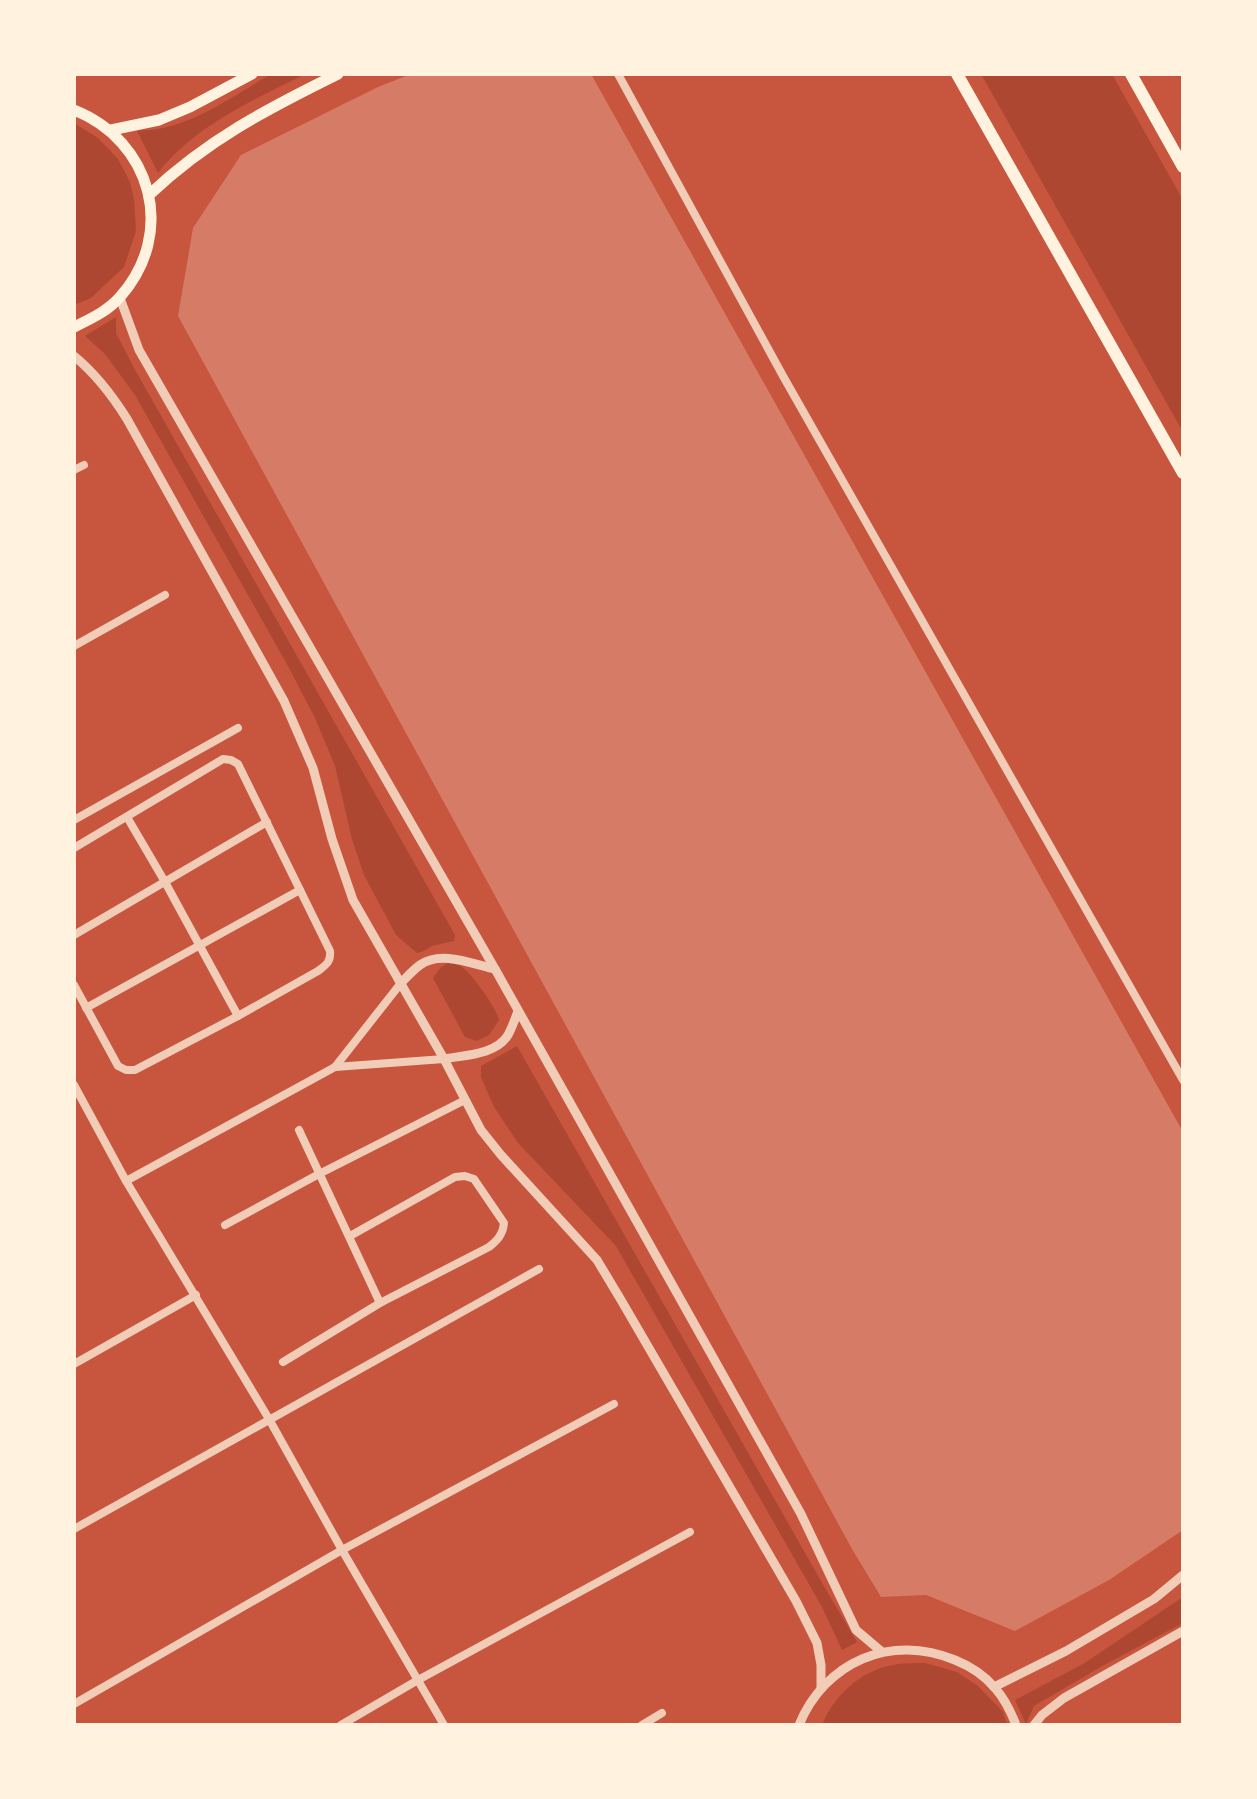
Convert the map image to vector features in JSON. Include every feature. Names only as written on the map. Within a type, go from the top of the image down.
[{"type":"main road","points":[[111,130],[159,120],[252,74]]},
{"type":"main road","points":[[149,195],[177,168],[225,134],[338,74]]},
{"type":"main road","points":[[957,74],[1183,473]]},
{"type":"main road","points":[[1131,74],[1183,167]]},
{"type":"main road","points":[[74,110],[111,130],[128,149],[141,171],[149,195],[151,232],[140,267],[120,298],[99,315],[74,327]]},
{"type":"street","points":[[618,74],[783,376],[1183,1080]]},
{"type":"street","points":[[120,298],[139,350],[495,969],[801,1514],[856,1630],[882,1652]]},
{"type":"street","points":[[74,356],[109,391],[127,419],[284,701],[313,768],[332,839],[353,900],[481,1130],[597,1260],[796,1601],[817,1643],[821,1688]]},
{"type":"street","points":[[74,470],[84,465]]},
{"type":"street","points":[[74,646],[165,595]]},
{"type":"street","points":[[74,820],[238,728]]},
{"type":"street","points":[[74,848],[223,759],[231,760],[238,764],[331,958],[318,971],[135,1070],[118,1066],[74,985]]},
{"type":"street","points":[[127,817],[238,1016]]},
{"type":"street","points":[[74,935],[267,822]]},
{"type":"street","points":[[86,1008],[300,890]]},
{"type":"street","points":[[126,1181],[335,1067],[401,983],[422,964],[434,958],[451,959],[495,969]]},
{"type":"street","points":[[335,1067],[444,1059],[482,1052],[497,1046],[507,1037],[518,1011]]},
{"type":"street","points":[[74,1085],[126,1181],[269,1419],[444,1725]]},
{"type":"street","points":[[225,1225],[465,1100]]},
{"type":"street","points":[[299,1130],[380,1303]]},
{"type":"street","points":[[283,1362],[380,1303],[489,1247],[498,1240],[504,1223],[474,1179],[465,1176],[455,1177],[350,1236]]},
{"type":"street","points":[[74,1529],[539,1269]]},
{"type":"street","points":[[74,1364],[196,1295]]},
{"type":"street","points":[[74,1704],[342,1550],[614,1404]]},
{"type":"street","points":[[341,1725],[690,1532]]},
{"type":"street","points":[[994,1687],[1066,1651],[1154,1599],[1183,1575]]},
{"type":"street","points":[[1034,1725],[1064,1698],[1183,1631]]},
{"type":"street","points":[[799,1725],[805,1709],[821,1688],[839,1672],[859,1660],[882,1652],[911,1649],[940,1653],[966,1665],[994,1687],[1005,1701],[1016,1725]]},
{"type":"street","points":[[642,1725],[662,1713]]},
{"type":"shaded area","points":[[271,74],[305,74],[207,128],[189,141],[158,173],[137,131],[163,128],[191,119]]},
{"type":"shaded area","points":[[981,74],[1112,74],[1183,200],[1183,432]]},
{"type":"shaded area","points":[[74,123],[98,138],[118,159],[130,182],[136,231],[124,267],[91,298],[74,305]]},
{"type":"shaded area","points":[[116,317],[116,333],[134,368],[455,935],[454,941],[417,953],[396,935],[364,875],[335,766],[315,718],[135,395],[105,354],[85,336]]},
{"type":"shaded area","points":[[449,962],[461,966],[471,976],[497,1014],[499,1020],[489,1035],[477,1041],[465,1037],[433,978]]},
{"type":"shaded area","points":[[517,1046],[857,1642],[842,1650],[822,1607],[616,1246],[518,1143],[494,1107],[481,1077],[481,1066]]},
{"type":"shaded area","points":[[1183,1597],[1183,1623],[1034,1706],[1026,1724],[1015,1700],[1083,1664]]},
{"type":"shaded area","points":[[925,1663],[957,1672],[978,1686],[1003,1712],[1007,1725],[822,1725],[843,1693],[863,1677],[886,1666]]},
{"type":"building","points":[[411,74],[591,74],[1183,1132],[1183,1530],[1109,1580],[1015,1631],[926,1595],[881,1597],[178,316],[193,228],[241,155],[378,87]]}]
